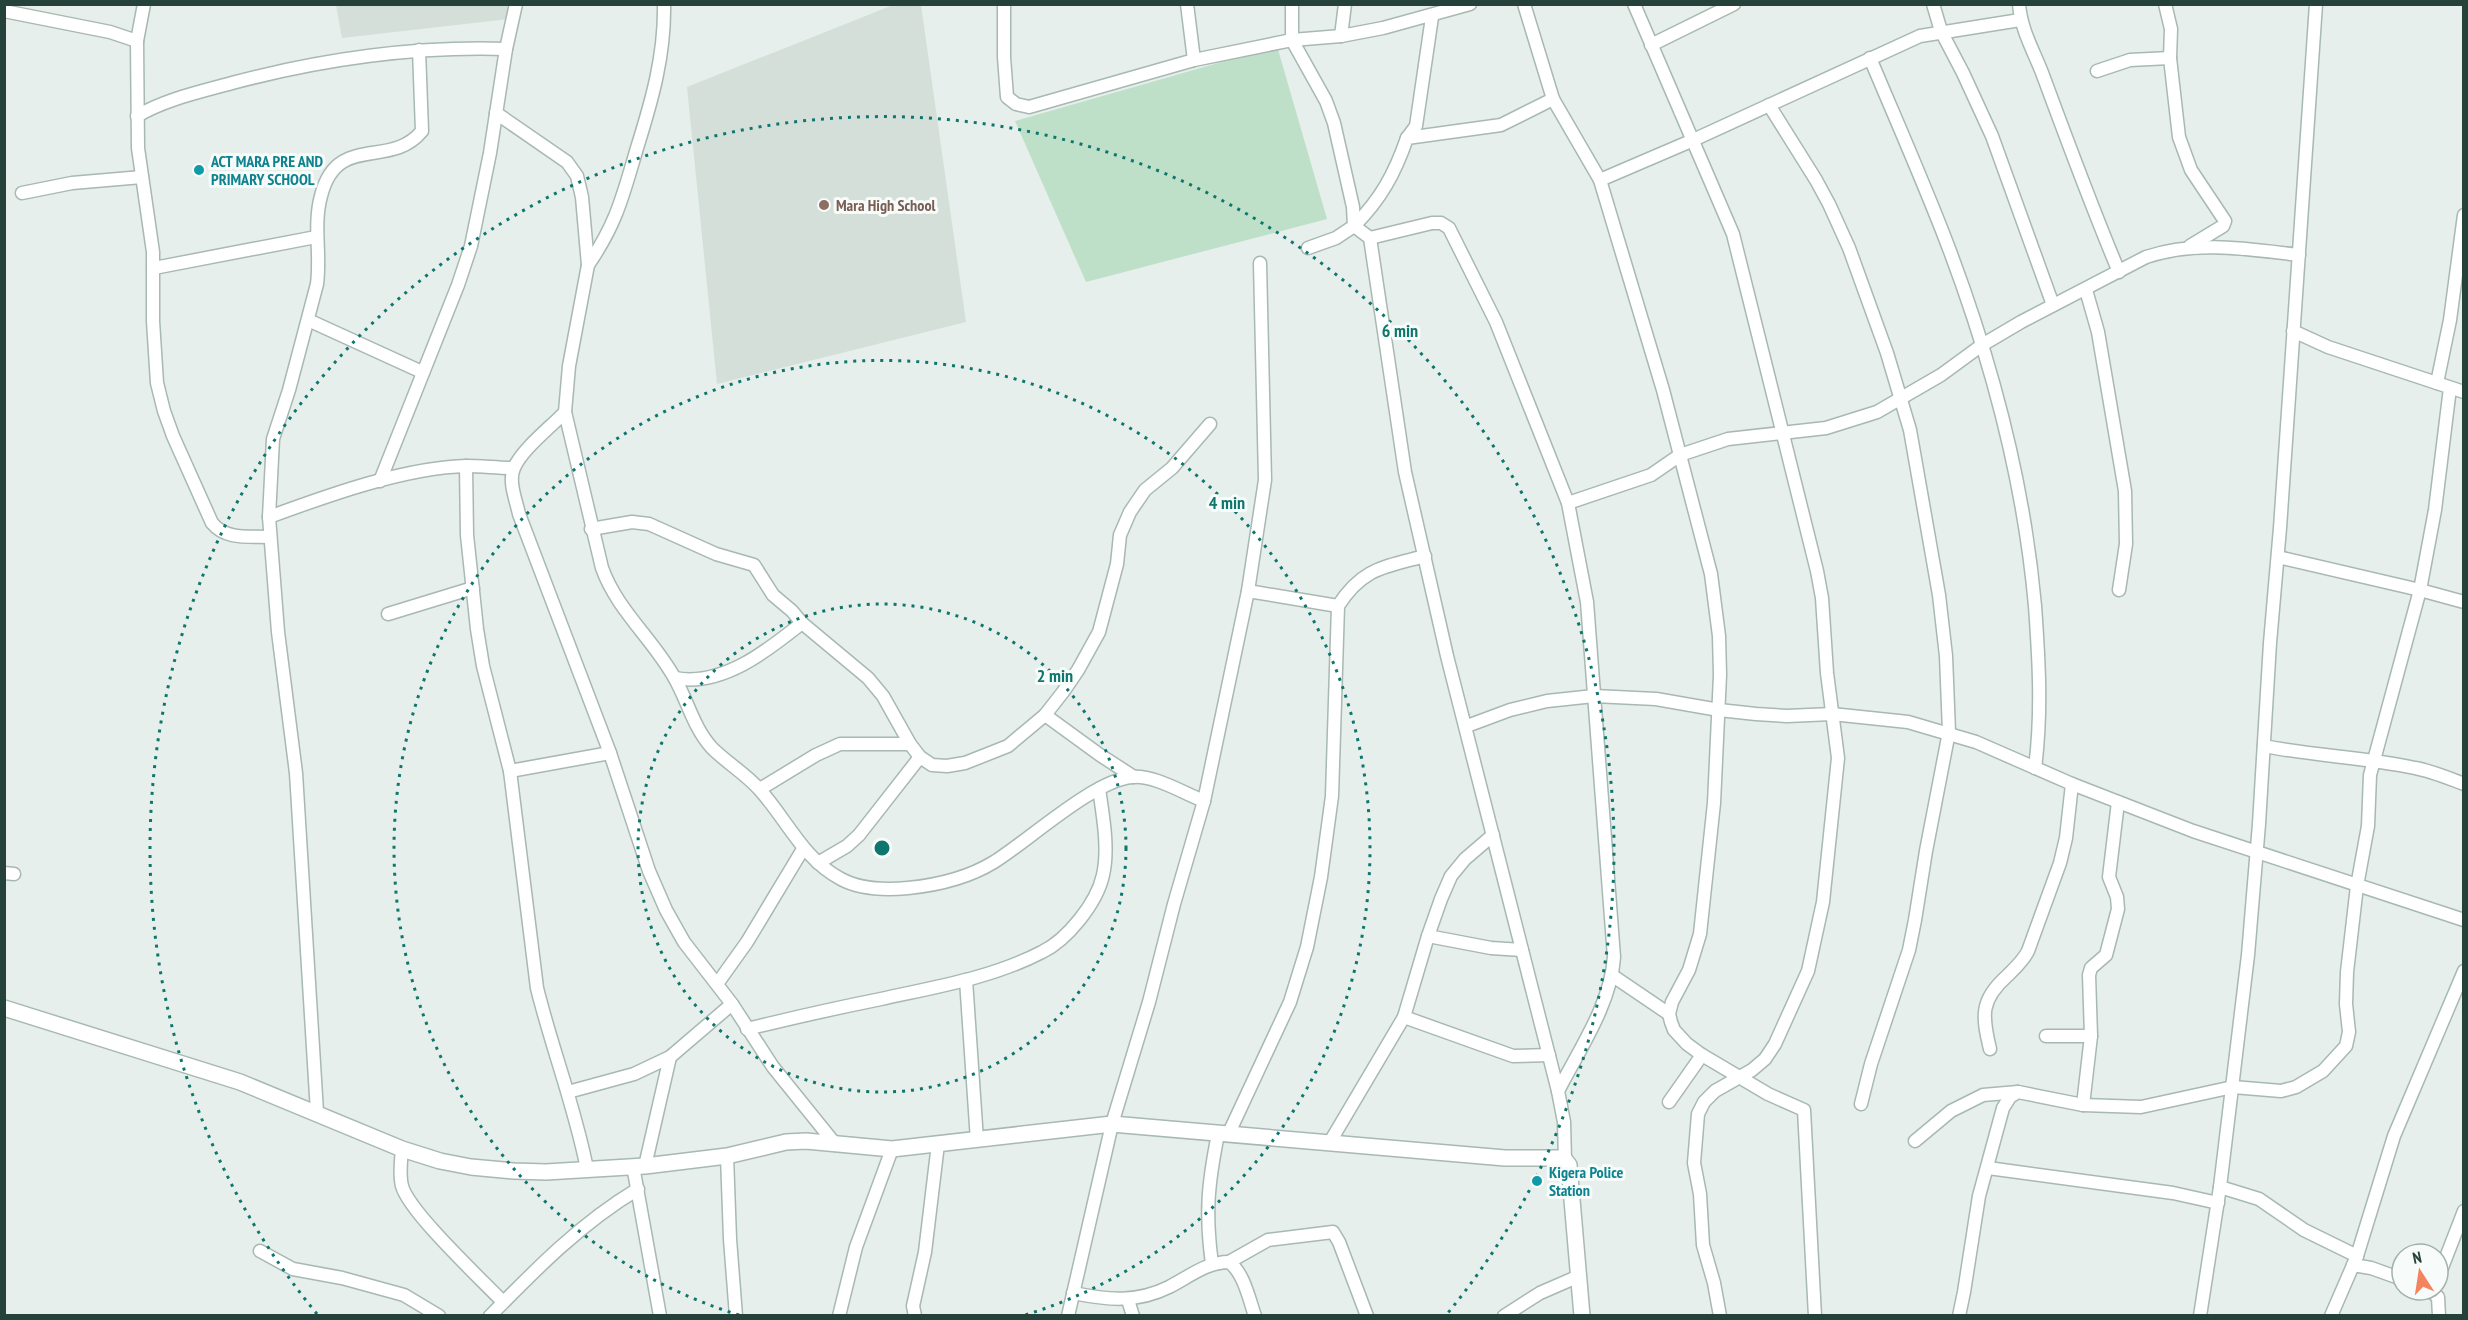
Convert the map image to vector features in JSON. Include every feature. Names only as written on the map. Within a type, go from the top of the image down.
[{"type":"street","points":[[144,4],[137,41],[138,148],[154,268],[153,321],[157,382],[173,436],[212,523],[218,531],[230,536],[269,537]]},
{"type":"street","points":[[380,481],[458,285],[471,246],[516,4]]},
{"type":"street","points":[[588,265],[615,221],[650,108],[663,45],[664,4]]},
{"type":"street","points":[[1004,4],[1006,97],[1016,104],[1029,107],[1194,60],[1292,40],[1341,36],[1432,16],[1470,4]]},
{"type":"street","points":[[1187,4],[1194,60]]},
{"type":"street","points":[[1292,4],[1292,40],[1326,101],[1334,123],[1353,207],[1354,226]]},
{"type":"street","points":[[1341,36],[1345,4]]},
{"type":"street","points":[[1524,4],[1553,99],[1600,180],[1644,326],[1711,574],[1719,636],[1719,710],[1714,803],[1700,934],[1693,961],[1672,1002],[1669,1014],[1674,1030],[1702,1055],[1767,1094],[1804,1110],[1815,1316]]},
{"type":"street","points":[[1634,4],[1691,141],[1733,234],[1771,394],[1783,432],[1817,571],[1822,598],[1832,714],[1837,741],[1838,773],[1815,948],[1801,989],[1775,1044],[1765,1059],[1739,1078],[1715,1091],[1704,1102],[1698,1114],[1694,1163],[1700,1194],[1703,1245],[1714,1283],[1720,1316]]},
{"type":"street","points":[[1651,45],[1734,4]]},
{"type":"street","points":[[1933,4],[1941,31],[1992,136],[2053,305]]},
{"type":"street","points":[[2019,4],[2020,20],[2036,56],[2089,201],[2119,272]]},
{"type":"street","points":[[1568,503],[1651,475],[1680,455],[1728,439],[1826,428],[1877,412],[1941,375],[1982,345],[2053,305],[2086,291],[2146,257],[2190,246],[2223,226],[2225,221],[2191,170],[2183,153],[2176,123],[2170,58],[2170,29],[2165,4]]},
{"type":"street","points":[[2200,1316],[2233,1087],[2257,854],[2316,4]]},
{"type":"street","points":[[4,11],[110,32],[137,41]]},
{"type":"street","points":[[1308,248],[1336,238],[1354,226],[1370,210],[1396,170],[1407,138],[1416,126],[1432,16]]},
{"type":"street","points":[[1600,180],[1920,36],[2020,20]]},
{"type":"street","points":[[137,116],[177,98],[273,73],[370,54],[419,50],[506,50]]},
{"type":"street","points":[[317,1112],[296,773],[269,537],[268,517],[273,439],[308,320],[320,266],[316,237],[320,197],[326,178],[342,160],[394,149],[415,139],[422,131],[419,50]]},
{"type":"street","points":[[1870,58],[1947,244],[1982,345],[2013,461],[2031,557],[2041,688],[2039,740],[2035,768]]},
{"type":"street","points":[[2097,71],[2130,60],[2170,58]]},
{"type":"street","points":[[1407,138],[1501,125],[1553,99]]},
{"type":"street","points":[[1768,105],[1816,180],[1843,234],[1874,312],[1910,430],[1939,595],[1946,656],[1948,732],[1909,950],[1871,1064],[1861,1104]]},
{"type":"street","points":[[496,113],[567,162],[577,176],[582,197],[588,265],[569,366],[565,412],[591,529],[608,585],[675,678],[696,728],[713,748],[760,789],[803,849],[842,880],[863,887],[891,890],[926,886],[961,878],[993,863],[1099,789],[1115,781],[1134,777],[1150,779],[1204,801]]},
{"type":"street","points":[[22,193],[72,183],[142,177]]},
{"type":"street","points":[[2437,383],[2450,320],[2463,215]]},
{"type":"street","points":[[1370,238],[1431,223],[1441,223],[1449,228],[1496,322],[1568,503],[1587,602],[1614,957],[1613,976],[1602,1005],[1558,1090]]},
{"type":"street","points":[[1354,226],[1370,238],[1405,472],[1492,834],[1558,1090],[1564,1122],[1565,1160],[1569,1166],[1582,1316]]},
{"type":"street","points":[[154,268],[316,237]]},
{"type":"street","points":[[2190,246],[2299,255]]},
{"type":"street","points":[[1068,1316],[1112,1124],[1149,1002],[1204,801],[1248,591],[1265,480],[1260,263]]},
{"type":"street","points":[[2086,291],[2098,332],[2125,491],[2126,544],[2119,590]]},
{"type":"street","points":[[308,320],[422,372]]},
{"type":"street","points":[[2293,331],[2328,347],[2463,392]]},
{"type":"street","points":[[1915,1141],[1951,1111],[1983,1095],[2019,1092],[2083,1105],[2141,1107],[2233,1087],[2281,1091],[2296,1087],[2323,1071],[2346,1046],[2349,1032],[2346,1004],[2347,972],[2357,886],[2368,826],[2369,784],[2373,761],[2420,590],[2435,510],[2450,388]]},
{"type":"street","points":[[565,412],[526,451],[513,468],[513,487],[519,514],[610,753],[649,871],[666,910],[684,942],[732,1004],[773,1067],[836,1145]]},
{"type":"street","points":[[591,529],[632,522],[649,525],[707,551],[754,565],[773,595],[802,623],[868,678],[892,711],[920,757],[932,765],[947,766],[975,760],[1008,746],[1045,715],[1078,670],[1099,632],[1117,564],[1120,535],[1130,512],[1145,490],[1172,468],[1210,424]]},
{"type":"street","points":[[268,517],[380,481],[466,466],[513,468]]},
{"type":"street","points":[[466,466],[467,535],[483,666],[510,771],[537,988],[568,1092],[587,1169]]},
{"type":"street","points":[[1212,1264],[1207,1227],[1207,1201],[1223,1135],[1290,1002],[1307,947],[1321,877],[1332,796],[1338,606],[1350,587],[1366,574],[1425,556]]},
{"type":"street","points":[[2278,557],[2463,602]]},
{"type":"street","points":[[388,614],[473,588]]},
{"type":"street","points":[[1248,591],[1338,606]]},
{"type":"street","points":[[675,678],[700,681],[731,670],[755,657],[802,623]]},
{"type":"street","points":[[1467,726],[1510,710],[1538,703],[1594,696],[1668,700],[1719,710],[1786,716],[1832,714],[1884,718],[1948,732],[2072,784],[2257,854],[2463,920]]},
{"type":"street","points":[[1045,715],[1134,777]]},
{"type":"street","points":[[760,789],[816,755],[840,744],[910,744]]},
{"type":"street","points":[[2264,746],[2298,753],[2418,768],[2463,784]]},
{"type":"street","points":[[510,771],[610,753]]},
{"type":"street","points":[[818,863],[847,846],[859,835],[920,757]]},
{"type":"street","points":[[1990,1049],[1984,1014],[1986,1001],[1997,985],[2024,959],[2028,951],[2060,863],[2066,838],[2072,784]]},
{"type":"street","points":[[747,1029],[966,980],[1004,968],[1044,951],[1070,932],[1089,904],[1103,876],[1103,818],[1099,789]]},
{"type":"street","points":[[2083,1105],[2091,1036],[2089,975],[2091,968],[2106,955],[2119,903],[2109,877],[2118,802]]},
{"type":"street","points":[[1330,1142],[1404,1017],[1428,936],[1451,876],[1492,834]]},
{"type":"street","points":[[717,984],[747,942],[803,849]]},
{"type":"street","points":[[1428,936],[1491,948],[1522,950]]},
{"type":"street","points":[[2331,1316],[2355,1260],[2391,1146],[2463,971]]},
{"type":"street","points":[[1613,976],[1669,1014]]},
{"type":"street","points":[[966,980],[977,1140]]},
{"type":"street","points":[[568,1092],[633,1074],[670,1057],[732,1004]]},
{"type":"street","points":[[4,1008],[175,1061],[317,1112],[402,1149],[440,1161],[471,1167],[514,1171],[639,1166],[727,1156],[786,1142],[807,1141],[892,1149],[1112,1124],[1505,1158],[1550,1157],[1565,1160]]},
{"type":"street","points":[[1404,1017],[1513,1056],[1550,1055]]},
{"type":"street","points":[[2046,1036],[2091,1036]]},
{"type":"street","points":[[1669,1102],[1702,1055]]},
{"type":"street","points":[[657,1312],[638,1189],[639,1166],[670,1057]]},
{"type":"street","points":[[1959,1316],[1965,1292],[1979,1196],[2003,1108],[2010,1097],[2019,1092]]},
{"type":"street","points":[[915,1316],[914,1306],[925,1252],[938,1144]]},
{"type":"street","points":[[402,1149],[401,1179],[408,1197],[439,1234],[503,1302]]},
{"type":"street","points":[[839,1316],[856,1246],[892,1149]]},
{"type":"street","points":[[727,1156],[736,1316]]},
{"type":"street","points":[[1988,1168],[2173,1193],[2218,1203]]},
{"type":"street","points":[[2220,1187],[2259,1199],[2304,1230],[2355,1260],[2390,1275]]},
{"type":"street","points":[[490,1316],[568,1239],[615,1202],[638,1189]]},
{"type":"street","points":[[2450,1246],[2463,1211]]},
{"type":"street","points":[[1073,1293],[1105,1299],[1128,1300],[1160,1291],[1212,1264],[1229,1263],[1262,1242],[1333,1232],[1340,1242],[1367,1316]]},
{"type":"street","points":[[260,1251],[293,1269],[342,1278],[404,1295],[440,1316]]},
{"type":"street","points":[[1229,1263],[1236,1268],[1243,1282],[1255,1316]]},
{"type":"street","points":[[1504,1316],[1540,1293],[1579,1276]]},
{"type":"street","points":[[1128,1300],[1133,1316]]},
{"type":"shaded area","points":[[336,5],[510,5],[509,19],[342,38]]},
{"type":"shaded area","name":"Mara High School","points":[[893,5],[921,5],[966,322],[717,384],[687,87]]},
{"type":"green space","points":[[1277,46],[1327,219],[1086,282],[1015,121]]},
{"type":"place","name":"ACT MARA PRE AND PRIMARY SCHOOL","points":[[199,170]]},
{"type":"place","name":"Mara High School","points":[[824,205]]},
{"type":"place","name":"Kigera Police Station","points":[[1537,1181]]}]
